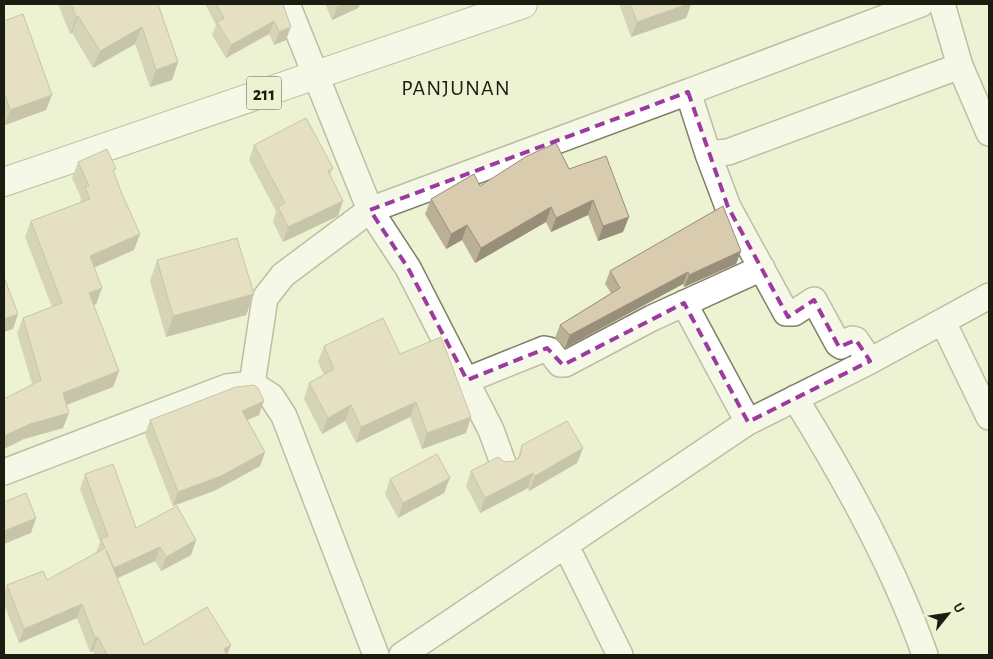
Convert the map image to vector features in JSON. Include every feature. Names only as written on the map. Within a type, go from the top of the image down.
[{"type":"main road","name":"211","points":[[4,182],[523,4]]},
{"type":"street","points":[[287,4],[370,210],[408,268],[491,430],[503,463]]},
{"type":"street","points":[[252,384],[265,298],[283,276],[370,210],[921,4]]},
{"type":"street","points":[[942,4],[960,66],[989,133]]},
{"type":"street","points":[[708,154],[728,152],[960,66]]},
{"type":"street","points":[[688,92],[728,207],[786,313],[794,313],[814,300],[838,344],[841,346],[852,339],[856,340],[870,362]]},
{"type":"street","points":[[466,380],[544,349],[549,350],[560,364],[565,364],[684,303],[762,268]]},
{"type":"street","points":[[402,655],[748,422],[870,362],[989,296]]},
{"type":"street","points":[[684,303],[748,422]]},
{"type":"street","points":[[943,322],[989,417]]},
{"type":"street","points":[[4,472],[227,386],[252,384],[271,396],[284,416],[376,655]]},
{"type":"street","points":[[795,398],[839,468],[912,618],[925,655]]},
{"type":"street","points":[[566,546],[620,655]]},
{"type":"highlighted area","points":[[688,92],[728,207],[788,317],[814,300],[839,347],[856,340],[870,361],[748,422],[684,303],[563,365],[547,348],[467,380],[408,268],[370,210]]},
{"type":"building","points":[[71,4],[158,4],[178,62],[156,70],[142,27],[100,51],[78,16],[76,17]]},
{"type":"building","points":[[216,4],[283,4],[291,27],[279,32],[274,21],[231,45],[217,22],[224,18]]},
{"type":"building","points":[[630,4],[688,4],[637,22]]},
{"type":"building","points":[[23,14],[52,95],[10,110],[4,92],[4,21]]},
{"type":"building","points":[[306,118],[333,168],[328,171],[343,201],[288,227],[278,207],[285,203],[254,145]]},
{"type":"building","points":[[556,143],[569,169],[606,156],[629,217],[603,226],[593,200],[556,218],[551,207],[481,248],[467,225],[451,234],[431,199],[474,174],[480,186],[527,156]]},
{"type":"building","points":[[107,149],[116,169],[113,170],[122,194],[140,234],[90,256],[102,288],[89,293],[119,371],[63,393],[69,413],[30,424],[4,436],[4,399],[41,380],[23,318],[62,303],[31,221],[90,199],[85,187],[89,186],[78,162]]},
{"type":"building","points":[[723,206],[741,251],[689,275],[688,272],[570,335],[560,325],[620,288],[610,271]]},
{"type":"building","points":[[237,238],[254,294],[173,316],[157,260]]},
{"type":"building","points":[[4,277],[18,314],[4,319]]},
{"type":"building","points":[[383,318],[400,354],[441,337],[471,417],[427,433],[416,402],[361,427],[351,405],[328,418],[309,383],[334,369],[324,346]]},
{"type":"building","points":[[254,385],[258,388],[264,401],[242,411],[265,452],[221,476],[178,492],[150,420],[236,387]]},
{"type":"building","points":[[567,421],[583,448],[535,476],[533,473],[485,498],[471,471],[498,457],[505,462],[514,461],[520,457],[522,445]]},
{"type":"building","points":[[437,454],[450,478],[403,503],[390,479]]},
{"type":"building","points":[[113,464],[136,528],[177,506],[196,540],[166,557],[160,547],[114,568],[106,550],[144,645],[207,607],[231,645],[224,649],[227,655],[107,655],[98,637],[95,638],[82,604],[24,629],[7,585],[43,571],[47,580],[105,548],[101,539],[108,536],[85,474]]},
{"type":"building","points":[[26,493],[36,518],[4,531],[4,502]]},
{"type":"district","name":"PANJUNAN","points":[[456,87]]}]
